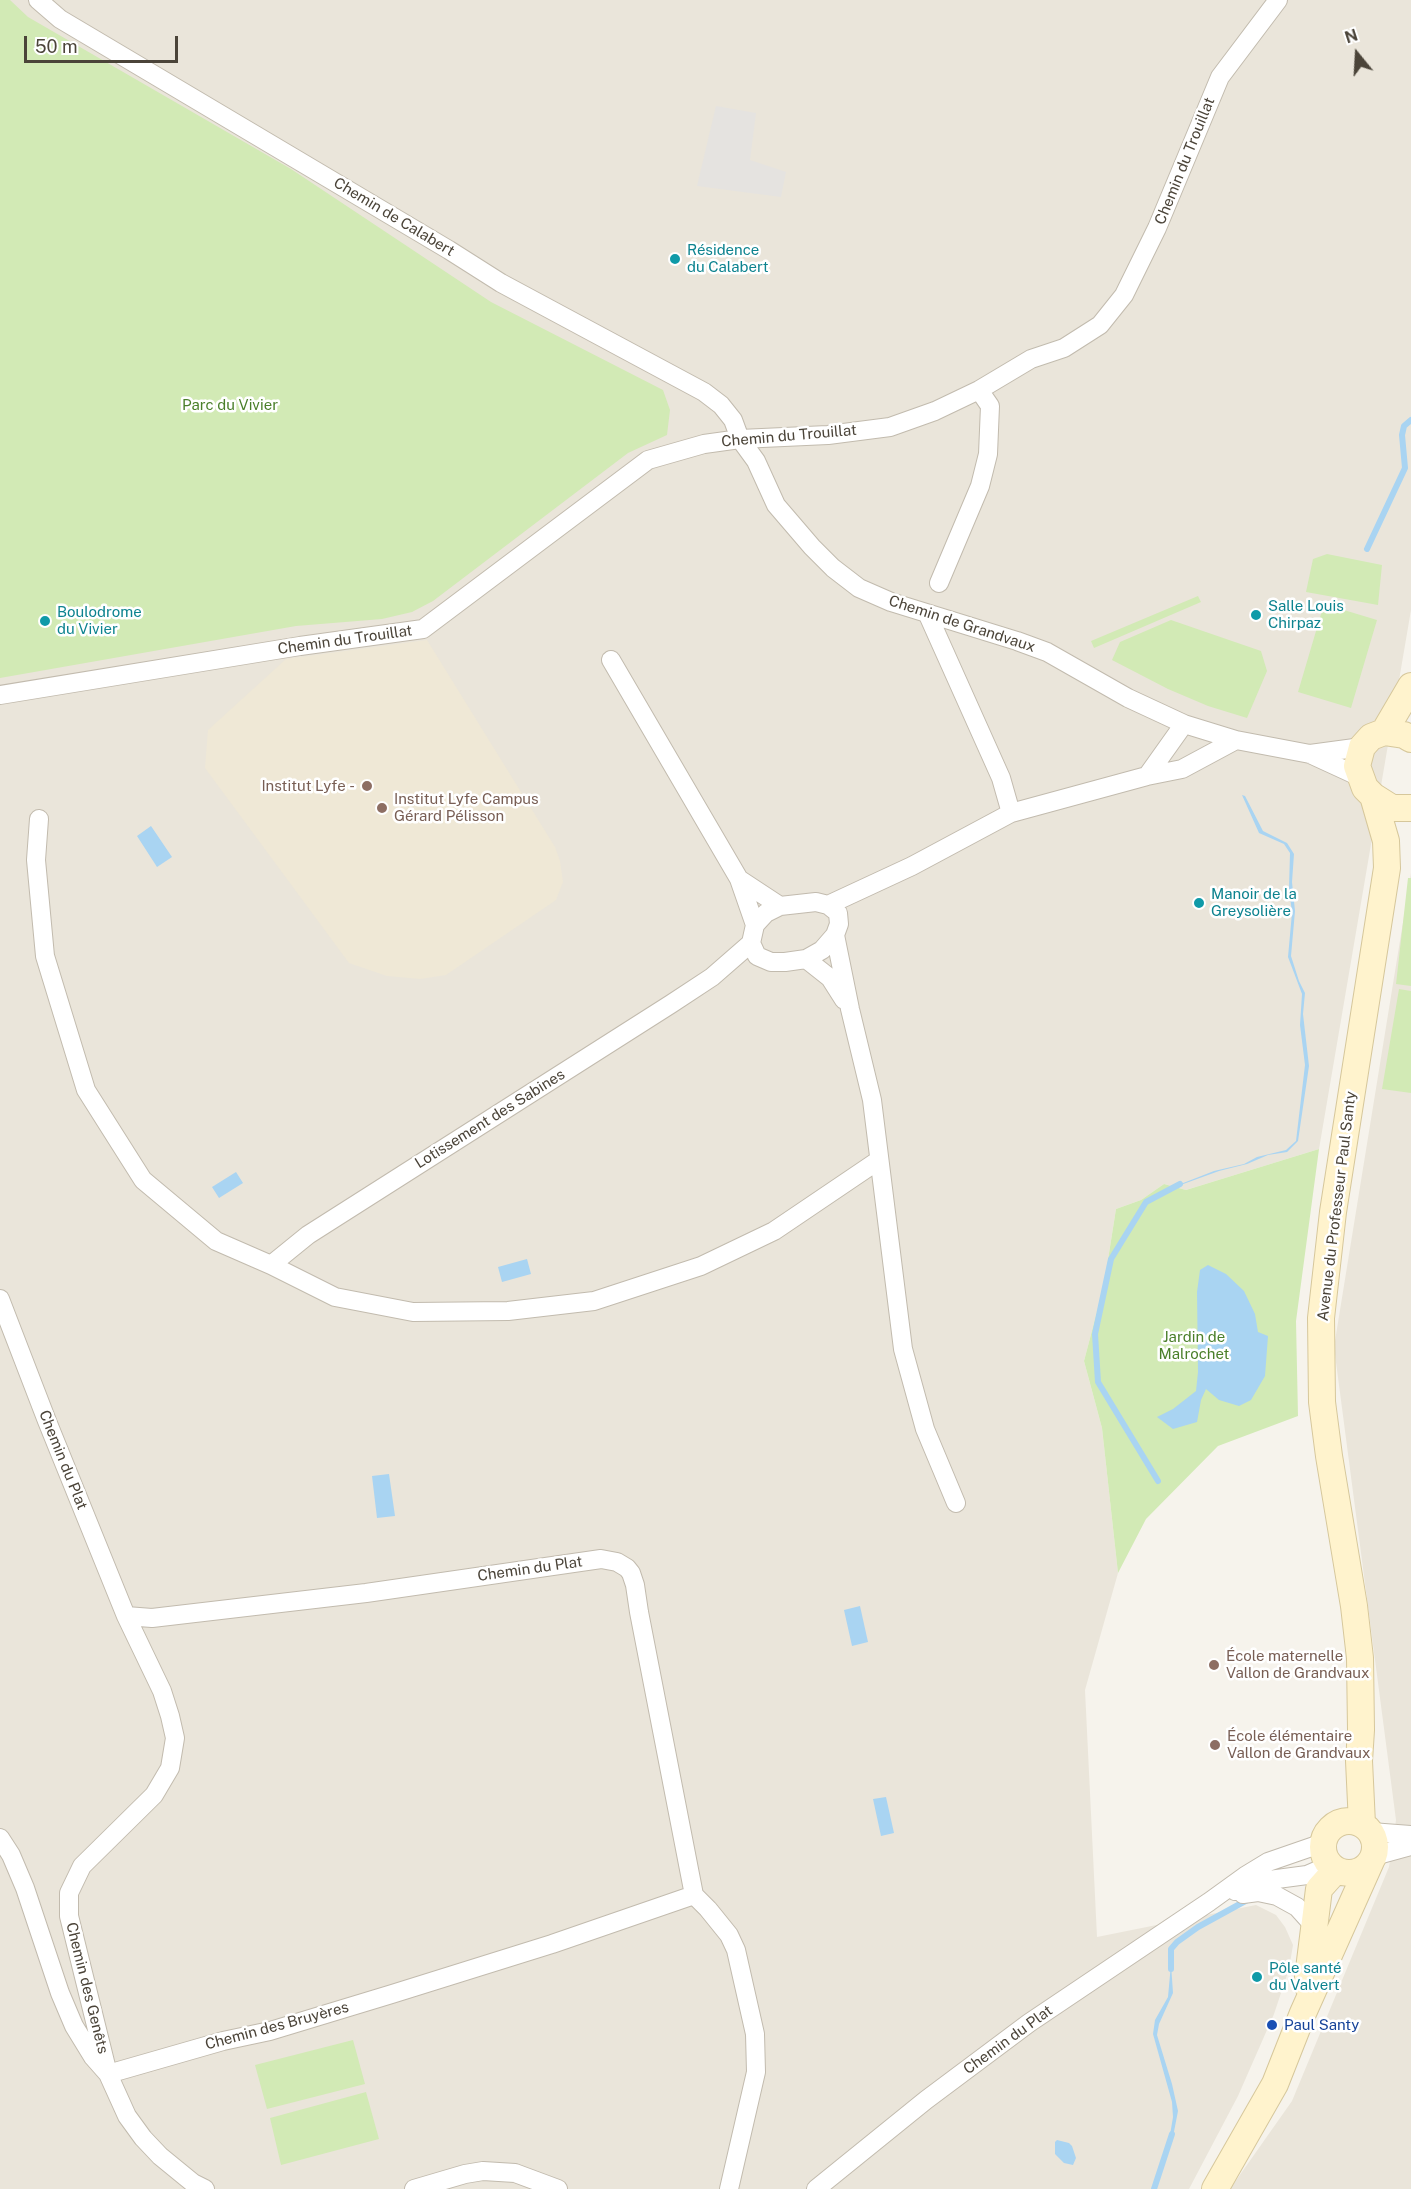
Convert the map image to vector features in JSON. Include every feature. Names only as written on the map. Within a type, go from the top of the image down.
[{"type":"main road","points":[[1384,732],[1411,686]]},
{"type":"main road","points":[[1411,739],[1404,735],[1384,732],[1371,737],[1362,747],[1357,766],[1366,787],[1392,808],[1411,808]]},
{"type":"main road","name":"Avenue du Professeur Paul Santy","points":[[1366,787],[1381,819],[1386,841],[1388,868]]},
{"type":"main road","name":"Avenue du Professeur Paul Santy","points":[[1215,2189],[1275,2084],[1303,2013],[1365,1839],[1359,1761],[1360,1658],[1322,1402],[1321,1318],[1333,1212],[1388,868],[1411,808]]},
{"type":"main road","name":"Avenue du Professeur Paul Santy","points":[[1303,2013],[1319,1889],[1330,1859],[1331,1828],[1365,1839]]},
{"type":"main road","points":[[1330,1859],[1352,1873],[1359,1871],[1365,1839]]},
{"type":"street","name":"Chemin de Calabert","points":[[38,0],[60,19],[450,250],[501,283],[704,392],[721,405],[733,420],[740,439]]},
{"type":"street","name":"Chemin du Trouillat","points":[[0,695],[300,646],[423,629],[648,460],[704,444],[740,439],[828,435],[890,427],[935,411],[979,390],[1031,359],[1064,348],[1100,325],[1124,295],[1157,228],[1220,76],[1278,0]]},
{"type":"street","points":[[939,583],[980,486],[988,454],[990,406],[979,390]]},
{"type":"street","name":"Chemin de Grandvaux","points":[[740,439],[756,461],[776,505],[812,547],[833,568],[859,588],[928,615],[1047,652],[1128,698],[1184,724],[1236,740],[1310,754],[1362,747]]},
{"type":"street","points":[[928,615],[1001,778],[1011,813]]},
{"type":"street","points":[[611,660],[740,879],[755,925],[754,950],[771,962],[806,959],[822,950],[850,908],[897,872]]},
{"type":"street","points":[[1147,776],[1184,724]]},
{"type":"street","points":[[828,905],[1011,813],[1147,776],[1182,769],[1236,740]]},
{"type":"street","name":"Chemin de Grandvaux","points":[[1310,754],[1366,787]]},
{"type":"street","points":[[39,819],[36,860],[45,956],[86,1090],[143,1180],[216,1241],[271,1265],[334,1297],[413,1311],[508,1311],[594,1301],[701,1266],[774,1231],[879,1160]]},
{"type":"street","points":[[740,879],[780,906]]},
{"type":"street","points":[[755,925],[766,913],[780,906],[816,902],[828,905],[838,913],[837,929],[850,1009],[872,1100],[903,1349],[924,1430],[956,1503]]},
{"type":"street","name":"Lotissement des Sabines","points":[[271,1265],[308,1234],[754,950]]},
{"type":"street","points":[[806,959],[830,978],[850,1009]]},
{"type":"street","name":"Chemin du Plat","points":[[0,1299],[4,1324],[126,1616],[152,1618],[366,1593],[600,1559],[617,1562],[631,1573],[694,1895]]},
{"type":"street","name":"Chemin des Genêts","points":[[126,1616],[162,1691],[175,1738],[170,1768],[154,1795],[82,1866],[69,1893],[69,1916],[108,2074],[128,2116],[143,2138],[160,2156],[193,2183],[205,2189]]},
{"type":"street","points":[[1365,1839],[1411,1835]]},
{"type":"street","points":[[0,1838],[25,1888],[60,1993],[74,2026],[93,2057],[108,2074]]},
{"type":"street","points":[[1365,1839],[1411,1845]]},
{"type":"street","name":"Chemin du Plat","points":[[816,2189],[926,2100],[1029,2024],[1245,1876],[1268,1862],[1330,1859]]},
{"type":"street","name":"Chemin du Plat","points":[[1209,1902],[1262,1881],[1307,1875],[1330,1859]]},
{"type":"street","name":"Chemin du Plat","points":[[1209,1902],[1235,1895],[1270,1893],[1297,1907],[1315,1927]]},
{"type":"street","points":[[694,1895],[722,1926],[736,1950],[755,2034],[756,2072],[729,2189]]},
{"type":"street","name":"Chemin des Bruyères","points":[[108,2074],[223,2041],[270,2031],[392,1994],[552,1944],[694,1895]]},
{"type":"street","points":[[414,2189],[483,2171],[515,2173],[558,2189]]},
{"type":"shaded area","points":[[0,0],[1411,0],[1411,610],[1319,1149],[1186,1190],[1164,1184],[1141,1200],[1116,1209],[1104,1285],[1084,1361],[1102,1428],[1118,1573],[1085,1690],[1097,1937],[1256,1905],[1276,1915],[1285,1927],[1293,1945],[1289,1969],[1274,2014],[1238,2096],[1189,2189],[0,2189]]},
{"type":"shaded area","points":[[716,106],[756,113],[750,160],[786,172],[781,197],[697,186]]},
{"type":"shaded area","name":"Institut Lyfe Campus Gérard Pélisson","points":[[427,640],[555,847],[563,882],[556,900],[446,975],[420,979],[387,976],[349,963],[205,768],[208,730],[286,659]]},
{"type":"shaded area","points":[[1411,873],[1411,2189],[1230,2189],[1292,2101],[1389,1867],[1392,1850],[1396,1820],[1334,1347]]},
{"type":"green space","name":"Parc du Vivier","points":[[0,0],[10,0],[28,17],[291,169],[491,302],[663,390],[670,410],[667,435],[628,453],[433,601],[412,612],[382,619],[296,626],[0,678]]},
{"type":"green space","points":[[1327,554],[1382,565],[1378,605],[1306,592],[1313,559]]},
{"type":"green space","points":[[1198,596],[1201,602],[1094,648],[1091,641]]},
{"type":"green space","points":[[1324,604],[1377,620],[1351,708],[1298,692]]},
{"type":"green space","points":[[1171,620],[1261,651],[1267,671],[1247,718],[1208,706],[1168,689],[1112,660],[1120,642]]},
{"type":"green space","points":[[1408,878],[1411,878],[1411,986],[1396,984]]},
{"type":"green space","points":[[1399,989],[1411,991],[1411,1093],[1382,1089]]},
{"type":"green space","name":"Jardin de Malrochet","points":[[1319,1149],[1296,1321],[1298,1416],[1218,1446],[1146,1519],[1118,1573],[1102,1428],[1084,1361],[1104,1285],[1116,1209],[1141,1200],[1164,1184],[1186,1190]]},
{"type":"green space","points":[[353,2040],[365,2084],[267,2109],[255,2065]]},
{"type":"green space","points":[[366,2092],[379,2139],[281,2165],[270,2118]]},
{"type":"water","points":[[1242,795],[1245,796],[1263,831],[1287,843],[1294,854],[1292,882],[1295,911],[1291,956],[1305,993],[1303,1014],[1309,1066],[1298,1141],[1287,1152],[1268,1155],[1247,1164],[1173,1187],[1214,1171],[1244,1164],[1257,1157],[1286,1150],[1296,1141],[1305,1065],[1300,1025],[1302,994],[1288,957],[1292,913],[1289,888],[1290,853],[1284,844],[1259,833]]},
{"type":"water","points":[[151,826],[172,857],[157,867],[137,836]]},
{"type":"water","points":[[236,1172],[243,1183],[219,1198],[212,1187]]},
{"type":"water","points":[[527,1259],[531,1274],[502,1282],[498,1267]]},
{"type":"water","points":[[1208,1265],[1226,1274],[1244,1291],[1255,1314],[1258,1332],[1268,1336],[1265,1376],[1251,1400],[1239,1406],[1219,1400],[1206,1389],[1201,1400],[1197,1422],[1173,1429],[1157,1417],[1173,1409],[1196,1391],[1198,1372],[1197,1292],[1200,1270]]},
{"type":"water","points":[[389,1474],[395,1516],[377,1518],[372,1476]]},
{"type":"water","points":[[860,1606],[868,1642],[852,1646],[844,1610]]},
{"type":"water","points":[[886,1797],[894,1833],[881,1836],[873,1799]]},
{"type":"water","points":[[1171,1964],[1173,1993],[1159,2024],[1157,2035],[1178,2111],[1172,2142],[1169,2141],[1173,2117],[1172,2102],[1153,2034],[1155,2020],[1168,1997]]},
{"type":"water","points":[[1057,2140],[1072,2146],[1076,2158],[1073,2165],[1064,2163],[1055,2154]]},
{"type":"waterway","points":[[1367,549],[1405,468],[1402,435],[1404,426],[1411,420]]},
{"type":"waterway","points":[[1158,1481],[1098,1382],[1095,1334],[1111,1259],[1146,1202],[1180,1184]]},
{"type":"waterway","points":[[1171,1969],[1171,1949],[1177,1942],[1198,1927],[1249,1899]]},
{"type":"waterway","points":[[1154,2189],[1172,2134]]},
{"type":"place","name":"Résidence du Calabert","points":[[675,259]]},
{"type":"place","name":"Salle Louis Chirpaz","points":[[1256,615]]},
{"type":"place","name":"Boulodrome du Vivier","points":[[45,621]]},
{"type":"place","name":"Institut Lyfe -","points":[[367,786]]},
{"type":"place","name":"Institut Lyfe Campus Gérard Pélisson","points":[[382,808]]},
{"type":"place","name":"Manoir de la Greysolière","points":[[1199,903]]},
{"type":"place","name":"École maternelle Vallon de Grandvaux","points":[[1214,1665]]},
{"type":"place","name":"École élémentaire Vallon de Grandvaux","points":[[1215,1745]]},
{"type":"place","name":"Pôle santé du Valvert","points":[[1257,1977]]},
{"type":"place","name":"Paul Santy","points":[[1272,2025]]}]
